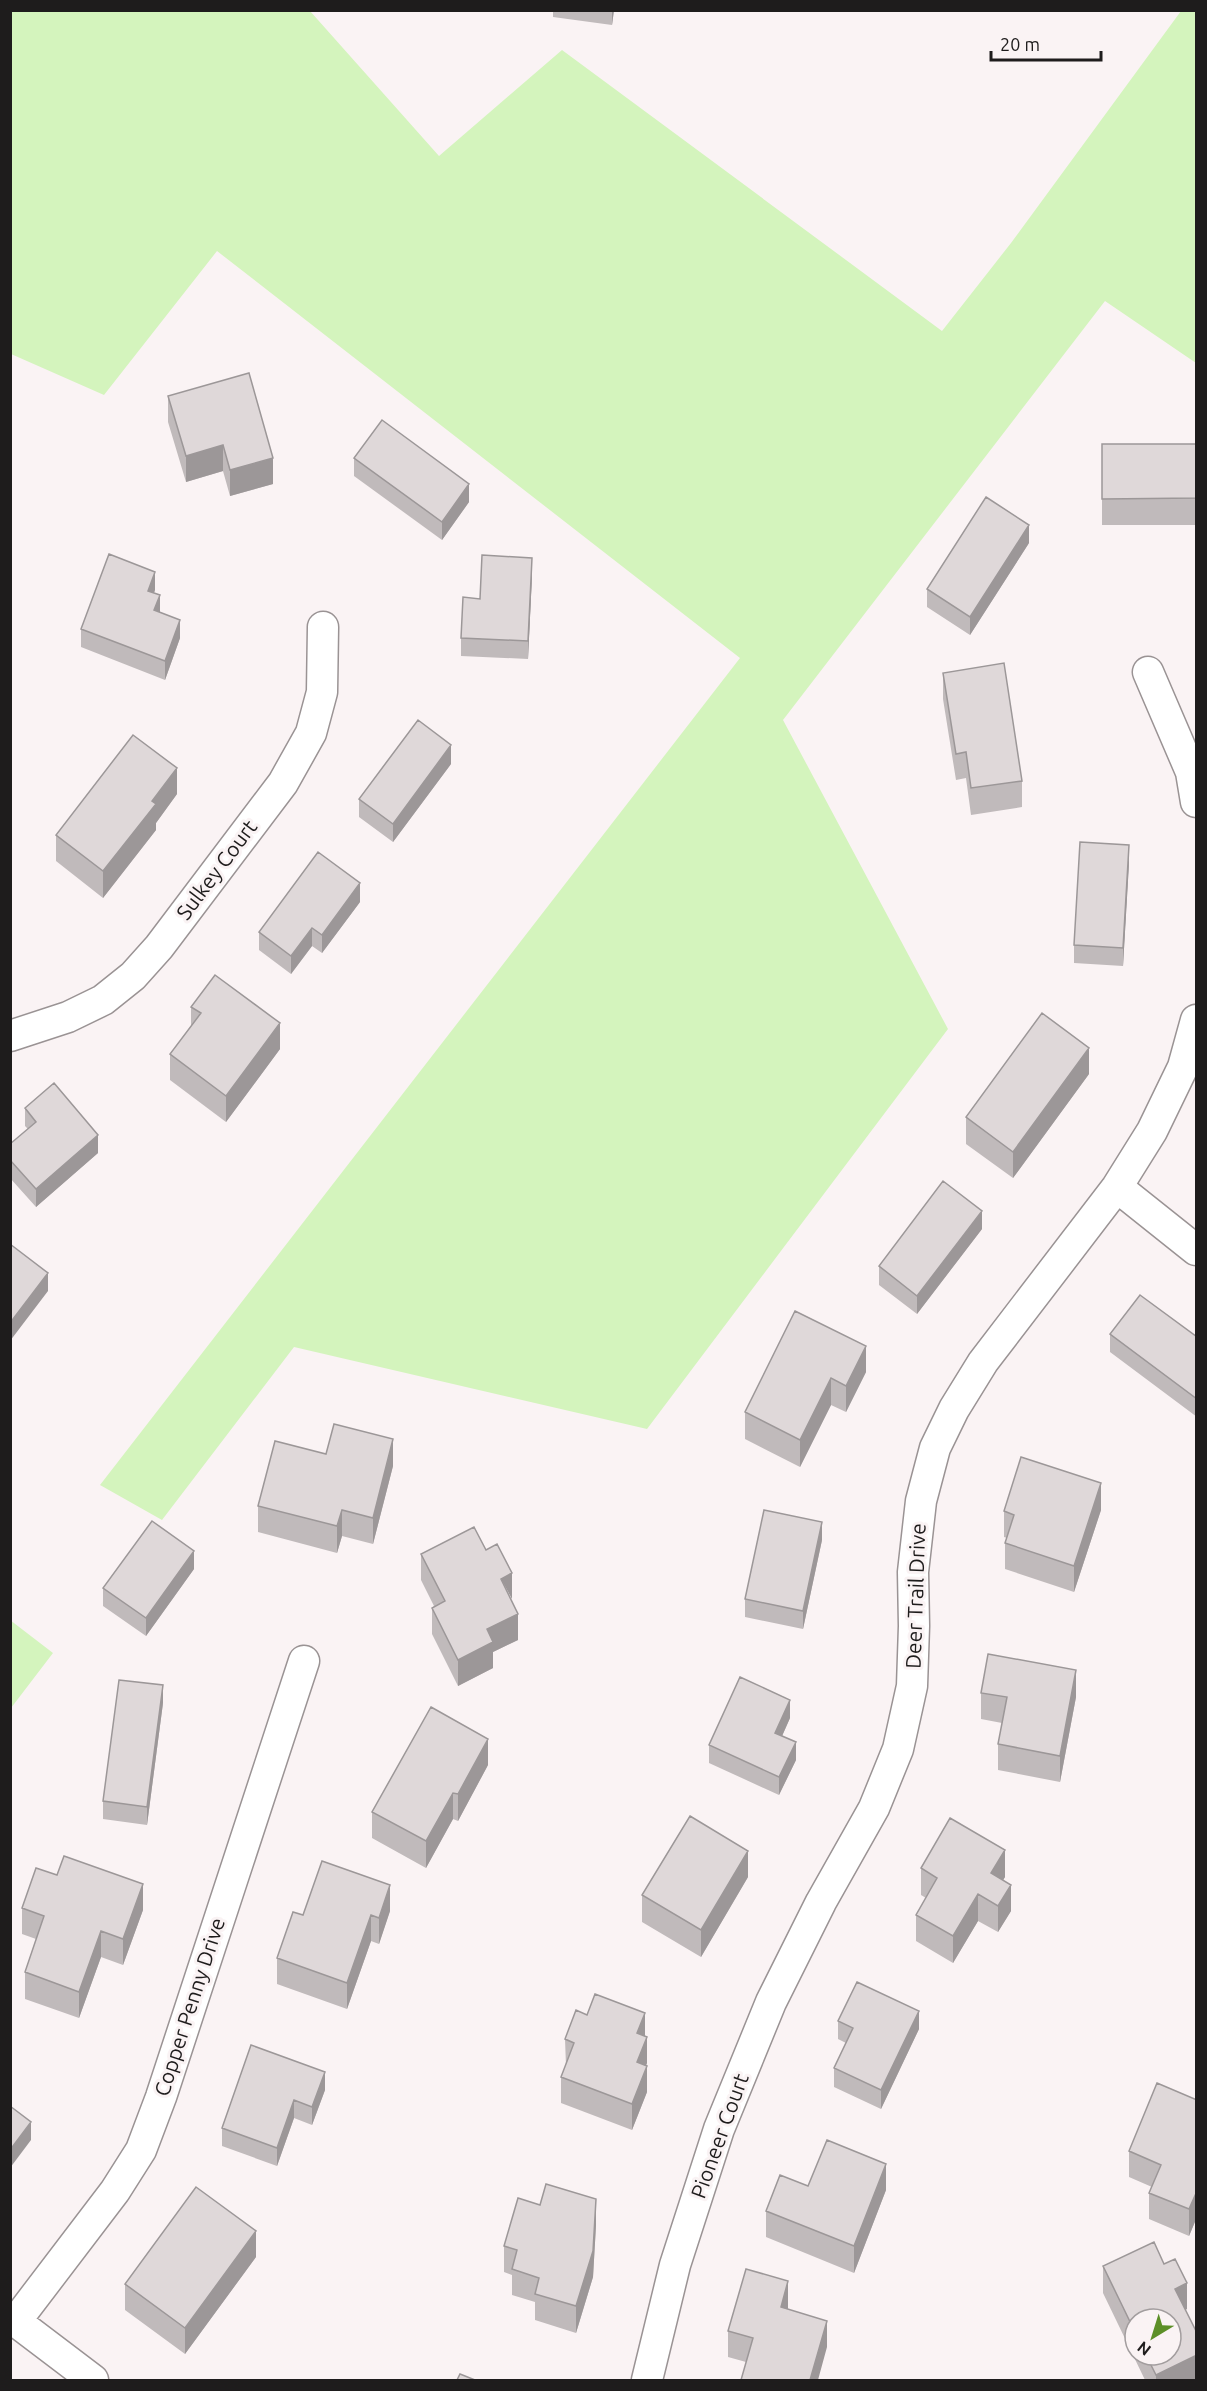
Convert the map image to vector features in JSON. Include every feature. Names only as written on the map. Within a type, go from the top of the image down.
[{"type":"street","name":"Sulkey Court","points":[[10,1036],[68,1017],[103,1000],[133,976],[159,947],[283,783],[311,733],[322,692],[323,627]]},
{"type":"street","points":[[1148,672],[1191,772],[1197,802]]},
{"type":"street","name":"Deer Trail Drive","points":[[821,1902],[874,1808],[898,1749],[912,1686],[913,1572],[921,1501],[935,1448],[954,1409],[983,1362],[1117,1187],[1152,1131],[1178,1078],[1197,1020]]},
{"type":"street","points":[[1117,1187],[1197,1250]]},
{"type":"street","name":"Copper Penny Drive","points":[[93,2380],[13,2319],[115,2191],[141,2150],[161,2097],[304,1661]]},
{"type":"street","name":"Pioneer Court","points":[[647,2380],[675,2265],[719,2129],[771,2002],[821,1902]]},
{"type":"green space","points":[[11,10],[310,11],[439,156],[562,50],[942,331],[1011,243],[1181,11],[1196,11],[1196,363],[1105,301],[783,720],[948,1029],[647,1429],[294,1347],[162,1520],[100,1485],[740,658],[217,251],[104,395],[11,354]]},
{"type":"green space","points":[[10,1620],[53,1653],[11,1708],[10,1708]]},
{"type":"building","points":[[249,373],[273,458],[230,470],[223,445],[186,456],[168,396]]},
{"type":"building","points":[[382,420],[469,484],[442,522],[354,458]]},
{"type":"building","points":[[1102,444],[1197,444],[1197,498],[1102,499]]},
{"type":"building","points":[[986,497],[1029,525],[970,617],[927,589]]},
{"type":"building","points":[[109,554],[155,572],[148,591],[160,595],[154,610],[180,620],[165,661],[81,629]]},
{"type":"building","points":[[482,555],[532,558],[528,641],[461,638],[463,597],[480,599]]},
{"type":"building","points":[[1004,663],[1022,781],[971,788],[966,752],[956,754],[943,673]]},
{"type":"building","points":[[418,720],[451,745],[393,824],[359,799]]},
{"type":"building","points":[[133,735],[177,768],[152,801],[156,804],[103,871],[56,835]]},
{"type":"building","points":[[1080,842],[1129,845],[1123,948],[1074,945]]},
{"type":"building","points":[[318,852],[360,883],[322,935],[312,928],[291,956],[259,932]]},
{"type":"building","points":[[215,975],[280,1023],[226,1096],[170,1054],[201,1013],[191,1007]]},
{"type":"building","points":[[1042,1013],[1089,1048],[1013,1152],[966,1117]]},
{"type":"building","points":[[54,1083],[98,1135],[36,1189],[10,1160],[10,1144],[36,1122],[25,1108]]},
{"type":"building","points":[[943,1181],[982,1211],[917,1296],[879,1266]]},
{"type":"building","points":[[10,1244],[48,1273],[10,1323]]},
{"type":"building","points":[[1140,1295],[1197,1337],[1197,1399],[1110,1334]]},
{"type":"building","points":[[795,1311],[866,1346],[846,1386],[831,1378],[800,1440],[745,1412]]},
{"type":"building","points":[[334,1424],[393,1439],[373,1518],[342,1510],[337,1526],[258,1506],[275,1441],[326,1454]]},
{"type":"building","points":[[1021,1457],[1101,1483],[1074,1566],[1005,1543],[1014,1515],[1004,1511]]},
{"type":"building","points":[[764,1510],[822,1522],[803,1611],[745,1599]]},
{"type":"building","points":[[152,1521],[194,1551],[146,1618],[103,1588]]},
{"type":"building","points":[[474,1527],[486,1550],[497,1544],[512,1573],[501,1579],[518,1614],[487,1629],[493,1642],[458,1660],[432,1608],[445,1601],[421,1554]]},
{"type":"building","points":[[988,1654],[1076,1670],[1060,1756],[998,1744],[1007,1697],[981,1693]]},
{"type":"building","points":[[740,1677],[790,1700],[775,1733],[796,1742],[779,1777],[709,1745]]},
{"type":"building","points":[[119,1680],[163,1685],[147,1807],[103,1801]]},
{"type":"building","points":[[431,1707],[488,1739],[458,1794],[453,1793],[426,1841],[372,1812]]},
{"type":"building","points":[[690,1816],[748,1851],[701,1930],[642,1895]]},
{"type":"building","points":[[950,1818],[1005,1850],[991,1873],[1011,1885],[998,1906],[978,1894],[953,1936],[916,1915],[937,1878],[921,1868]]},
{"type":"building","points":[[64,1856],[143,1884],[123,1939],[101,1931],[79,1992],[25,1972],[44,1916],[22,1908],[36,1868],[57,1875]]},
{"type":"building","points":[[322,1861],[390,1885],[379,1918],[371,1915],[347,1983],[277,1958],[293,1912],[303,1915]]},
{"type":"building","points":[[857,1982],[919,2011],[881,2090],[834,2068],[853,2028],[838,2021]]},
{"type":"building","points":[[595,1994],[645,2013],[637,2033],[647,2037],[637,2062],[647,2066],[632,2104],[561,2077],[574,2043],[565,2039],[576,2010],[587,2015]]},
{"type":"building","points":[[251,2045],[325,2072],[312,2107],[294,2100],[277,2148],[222,2128]]},
{"type":"building","points":[[1157,2083],[1197,2100],[1197,2191],[1189,2209],[1149,2193],[1161,2165],[1129,2151]]},
{"type":"building","points":[[10,2106],[31,2122],[10,2150]]},
{"type":"building","points":[[827,2140],[886,2164],[854,2246],[766,2211],[780,2175],[808,2186]]},
{"type":"building","points":[[546,2184],[596,2199],[593,2251],[576,2306],[535,2294],[539,2278],[512,2269],[517,2250],[504,2246],[518,2198],[540,2205]]},
{"type":"building","points":[[196,2187],[256,2231],[185,2328],[125,2284]]},
{"type":"building","points":[[1154,2242],[1164,2264],[1175,2259],[1187,2283],[1175,2289],[1197,2333],[1197,2355],[1183,2362],[1183,2307],[1123,2307],[1103,2266]]},
{"type":"building","points":[[746,2269],[788,2281],[781,2307],[827,2321],[810,2380],[741,2380],[753,2338],[728,2331]]},
{"type":"building","points":[[1152,2367],[1172,2367],[1156,2375]]},
{"type":"building","points":[[460,2374],[475,2380],[457,2380]]}]
